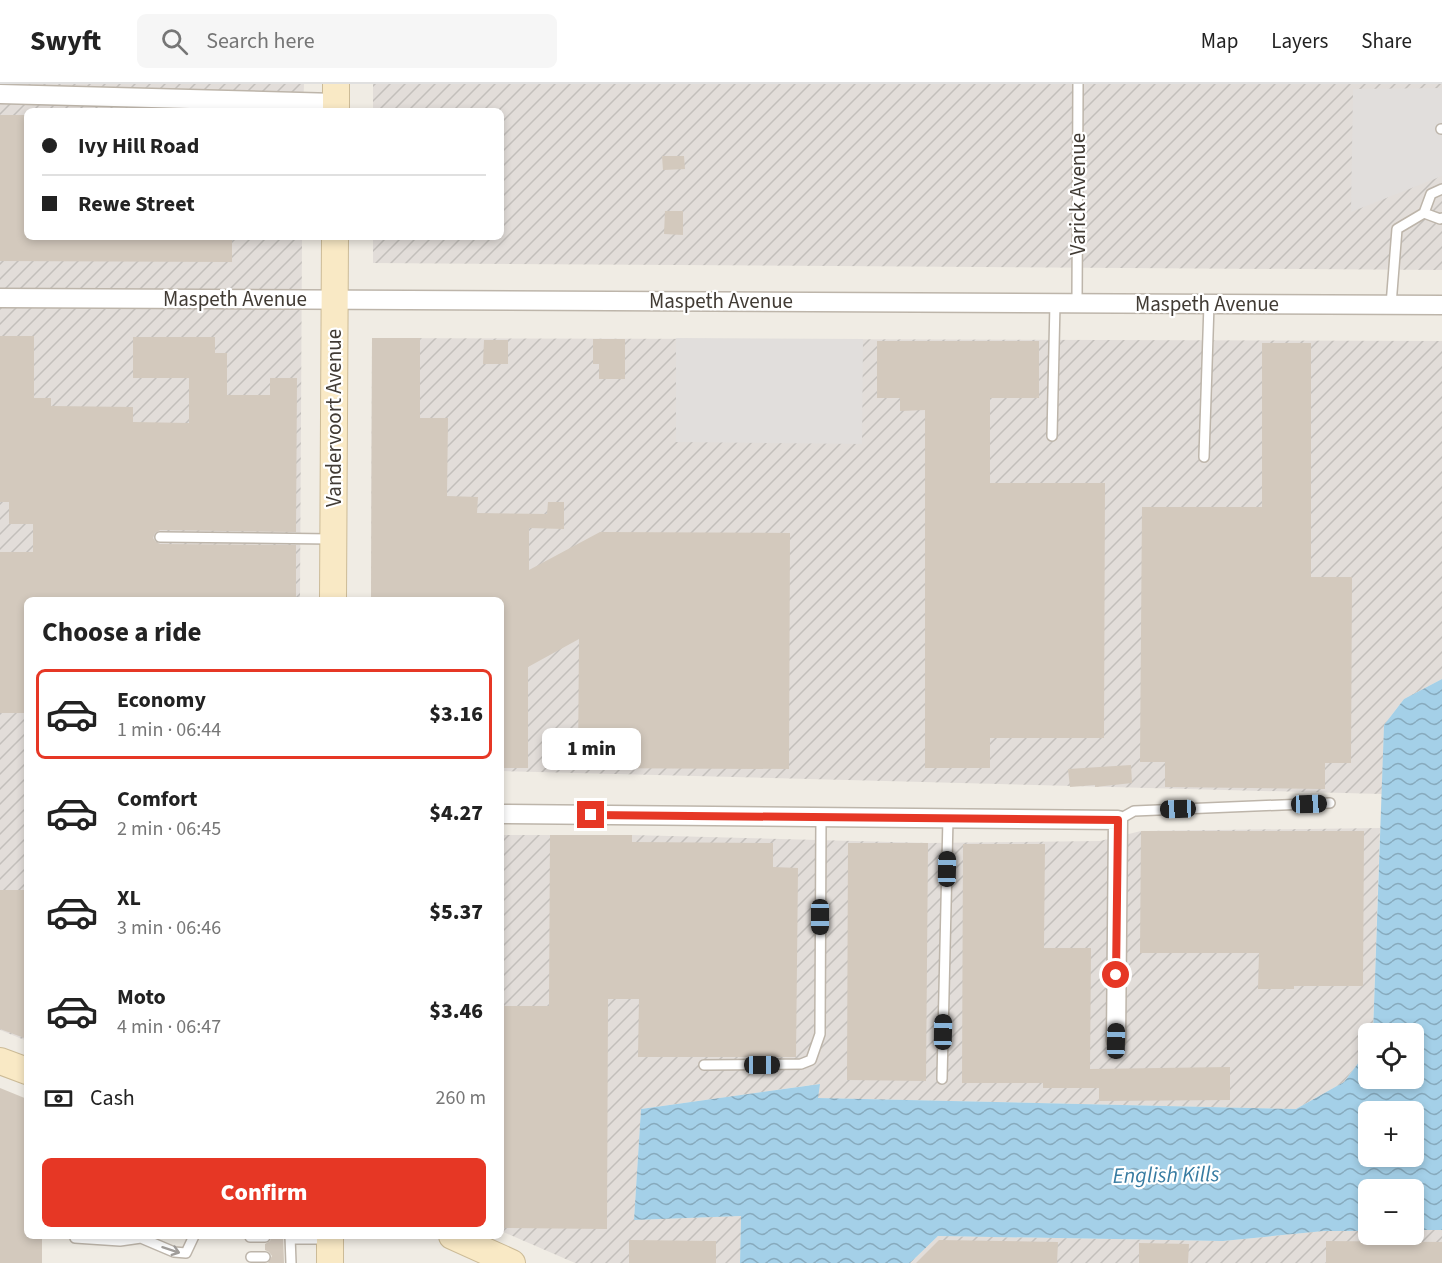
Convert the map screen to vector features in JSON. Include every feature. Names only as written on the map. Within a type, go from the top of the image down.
[{"type":"main road","name":"Vandervoort Avenue","points":[[333,597],[335,240]]},
{"type":"main road","points":[[0,1060],[24,1070]]},
{"type":"main road","points":[[459,1239],[512,1263]]},
{"type":"street","points":[[0,94],[336,99]]},
{"type":"street","name":"Maspeth Avenue","points":[[0,298],[1442,305]]},
{"type":"street","points":[[504,814],[1118,820],[1116,1041]]},
{"type":"lane","name":"Varick Avenue","points":[[1077,303],[1078,84]]},
{"type":"lane","points":[[1391,305],[1397,229],[1424,213],[1431,194],[1442,189]]},
{"type":"lane","points":[[1424,213],[1442,218]]},
{"type":"lane","points":[[1052,436],[1055,303]]},
{"type":"lane","points":[[1204,457],[1209,304]]},
{"type":"lane","points":[[160,537],[333,539]]},
{"type":"lane","points":[[1118,820],[1134,811],[1330,803]]},
{"type":"lane","points":[[704,1065],[801,1064],[811,1060],[816,1050],[820,1034],[821,817]]},
{"type":"lane","points":[[942,1079],[948,818]]},
{"type":"lane","points":[[90,1239],[120,1241],[131,1239]]},
{"type":"lane","points":[[146,1239],[174,1252],[186,1253],[193,1239]]},
{"type":"lane","points":[[289,1239],[289,1258]]},
{"type":"lane","points":[[298,1239],[330,1246]]},
{"type":"lane","points":[[251,1257],[265,1257]]},
{"type":"shaded area","points":[[0,84],[304,84],[303,108],[24,108],[24,240],[302,240],[300,597],[24,597],[24,1040],[0,1030]]},
{"type":"shaded area","points":[[373,84],[1442,84],[1442,270],[373,263],[373,240],[504,240],[504,108],[373,108]]},
{"type":"shaded area","points":[[1442,88],[1442,176],[1351,212],[1353,89]]},
{"type":"shaded area","points":[[372,338],[1442,341],[1442,679],[1404,699],[1384,725],[1382,794],[504,771],[504,597],[371,597]]},
{"type":"shaded area","points":[[676,338],[863,339],[862,444],[676,442]]},
{"type":"shaded area","points":[[1380,828],[1373,1023],[1358,1023],[1358,1063],[1344,1082],[1296,1109],[817,1098],[819,1084],[641,1109],[634,1220],[741,1216],[740,1263],[575,1263],[504,1232],[504,835],[632,835],[928,843],[1100,841],[1141,831]]},
{"type":"shaded area","points":[[1424,1230],[1442,1230],[1442,1263],[910,1263],[938,1236],[1223,1241],[1324,1231],[1358,1231],[1358,1245],[1424,1245]]},
{"type":"water","name":"English Kills","points":[[1442,679],[1442,1230],[1424,1230],[1424,1179],[1358,1179],[1358,1231],[1324,1231],[1223,1241],[938,1236],[910,1263],[740,1263],[741,1216],[634,1220],[641,1109],[820,1084],[818,1098],[1296,1109],[1344,1082],[1358,1063],[1358,1089],[1424,1089],[1424,1023],[1373,1023],[1384,725],[1404,699]]},
{"type":"building","points":[[0,115],[24,115],[24,240],[232,240],[232,262],[0,261]]},
{"type":"building","points":[[662,156],[684,156],[685,169],[663,170]]},
{"type":"building","points":[[665,211],[683,211],[683,235],[664,234]]},
{"type":"building","points":[[0,336],[34,336],[34,398],[51,398],[51,406],[133,407],[133,422],[189,423],[189,378],[133,378],[133,337],[215,337],[215,353],[227,353],[227,395],[270,395],[270,378],[297,378],[296,532],[160,530],[153,538],[160,544],[296,545],[296,597],[24,597],[24,713],[0,713],[0,552],[33,552],[33,524],[9,524],[9,502],[0,502]]},
{"type":"building","points":[[372,338],[420,338],[420,418],[448,418],[447,496],[478,497],[477,513],[547,514],[548,502],[564,502],[564,529],[529,528],[529,570],[600,532],[790,533],[789,769],[578,768],[579,639],[528,667],[528,768],[504,768],[504,597],[371,597]]},
{"type":"building","points":[[593,339],[625,339],[625,379],[599,379],[599,364],[593,364]]},
{"type":"building","points":[[484,340],[508,340],[508,364],[483,364]]},
{"type":"building","points":[[877,341],[1039,341],[1039,398],[990,398],[990,483],[1105,483],[1104,738],[990,738],[990,768],[925,768],[925,410],[900,411],[900,398],[877,398]]},
{"type":"building","points":[[1262,343],[1311,343],[1311,577],[1352,577],[1351,763],[1325,763],[1325,789],[1165,787],[1165,762],[1140,762],[1142,507],[1262,507]]},
{"type":"building","points":[[1131,765],[1132,783],[1070,787],[1068,769]]},
{"type":"building","points":[[1141,831],[1364,831],[1363,986],[1294,986],[1294,989],[1258,989],[1259,953],[1140,953]]},
{"type":"building","points":[[550,835],[632,835],[632,842],[773,843],[773,867],[798,868],[796,1057],[638,1057],[639,999],[608,999],[607,1229],[504,1228],[504,1006],[549,1006]]},
{"type":"building","points":[[848,843],[928,843],[926,1081],[847,1080]]},
{"type":"building","points":[[963,844],[1045,844],[1044,948],[1091,948],[1090,1069],[1230,1067],[1230,1100],[1099,1101],[1099,1088],[1043,1088],[1043,1083],[962,1083]]},
{"type":"building","points":[[0,890],[24,890],[24,1038],[0,1029]]},
{"type":"building","points":[[0,1088],[24,1098],[24,1239],[42,1239],[42,1263],[0,1263]]},
{"type":"building","points":[[271,1239],[283,1239],[284,1263],[268,1263],[272,1256],[265,1250],[265,1244]]},
{"type":"building","points":[[629,1240],[716,1241],[716,1263],[629,1263]]},
{"type":"building","points":[[939,1240],[1058,1242],[1057,1263],[916,1263]]},
{"type":"building","points":[[1326,1241],[1358,1241],[1358,1245],[1424,1245],[1424,1242],[1442,1242],[1442,1263],[1326,1263]]},
{"type":"building","points":[[1139,1243],[1189,1244],[1188,1263],[1139,1263]]},
{"type":"route","points":[[591,815],[1118,820],[1116,975]]}]
